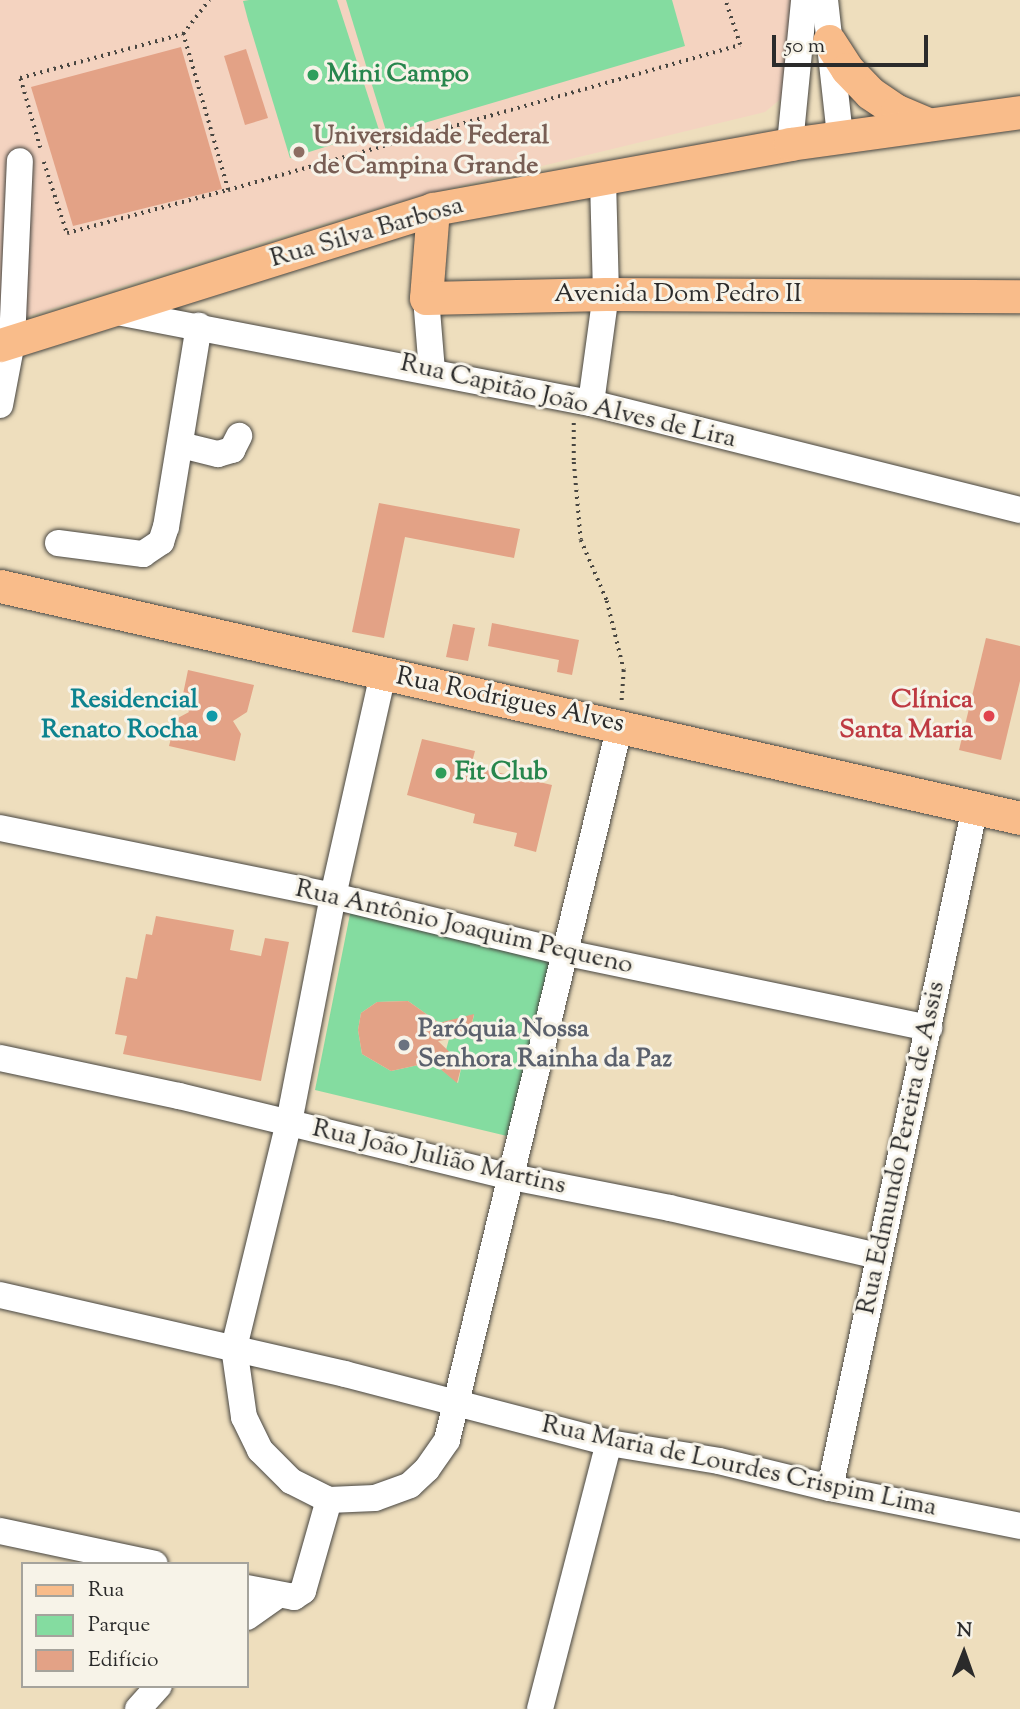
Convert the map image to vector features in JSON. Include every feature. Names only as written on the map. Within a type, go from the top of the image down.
[{"type":"main road","points":[[829,41],[847,69],[870,93],[897,111],[928,124]]},
{"type":"main road","name":"Rua Silva Barbosa","points":[[6,344],[433,209],[790,144],[1020,112]]},
{"type":"main road","points":[[426,298],[433,209]]},
{"type":"main road","name":"Avenida Dom Pedro II","points":[[426,298],[606,294],[1020,296]]},
{"type":"main road","name":"Rua Rodrigues Alves","points":[[0,586],[1020,818]]},
{"type":"street","points":[[790,144],[804,0]]},
{"type":"street","points":[[825,0],[840,136]]},
{"type":"street","points":[[0,405],[6,344],[35,157]]},
{"type":"street","points":[[591,403],[606,294],[603,178]]},
{"type":"street","points":[[426,298],[432,370]]},
{"type":"street","name":"Rua Capitão João Alves de Lira","points":[[112,311],[432,370],[591,403],[1020,510]]},
{"type":"street","points":[[58,543],[143,554],[161,542],[181,445],[200,326]]},
{"type":"street","points":[[181,445],[218,454],[232,450],[239,436]]},
{"type":"street","points":[[383,674],[333,896],[289,1122],[234,1347],[244,1417],[260,1450],[291,1481],[329,1500],[375,1498],[410,1485],[427,1469],[447,1440],[458,1404],[620,725]]},
{"type":"street","name":"Rua Edmundo Pereira de Assis","points":[[830,1488],[975,807]]},
{"type":"street","name":"Rua Antônio Joaquim Pequeno","points":[[0,828],[333,896],[567,953],[929,1028]]},
{"type":"street","name":"Rua João Julião Martins","points":[[0,1058],[289,1122],[512,1177],[721,1219],[878,1256]]},
{"type":"street","name":"Rua Maria de Lourdes Crispim Lima","points":[[0,1295],[234,1347],[609,1443],[719,1461],[830,1488],[1020,1527]]},
{"type":"street","points":[[540,1709],[609,1443]]},
{"type":"street","points":[[248,1615],[259,1591],[294,1597],[303,1591],[329,1500]]},
{"type":"street","points":[[0,1531],[146,1562]]},
{"type":"street","points":[[138,1709],[157,1688]]},
{"type":"path","points":[[209,0],[183,34],[20,78],[35,157],[67,233],[740,45],[725,0]]},
{"type":"path","points":[[183,34],[228,190]]},
{"type":"path","points":[[591,403],[576,415],[574,462],[581,540],[607,601],[624,670],[620,725]]},
{"type":"shaded area","name":"Universidade Federal de Campina Grande","points":[[0,0],[794,0],[783,97],[765,112],[431,193],[284,235],[0,325]]},
{"type":"green space","name":"Mini Campo","points":[[337,0],[379,130],[290,158],[243,1]]},
{"type":"green space","points":[[346,0],[672,0],[685,46],[387,134]]},
{"type":"green space","points":[[354,894],[557,942],[507,1136],[315,1090]],"holes":[[[408,1001],[439,1023],[474,1015],[469,1036],[449,1039],[446,1050],[462,1064],[458,1083],[432,1062],[391,1071],[362,1054],[358,1030],[361,1013],[377,1002]]]},
{"type":"building","points":[[181,47],[222,189],[73,226],[31,87]]},
{"type":"building","points":[[246,49],[268,118],[245,125],[224,56]]},
{"type":"building","points":[[379,503],[520,529],[514,558],[405,537],[384,638],[352,632]]},
{"type":"building","points":[[492,623],[579,640],[572,675],[557,672],[559,660],[488,646]]},
{"type":"building","points":[[453,624],[475,628],[468,661],[446,657]]},
{"type":"building","name":"Clínica Santa Maria","points":[[986,638],[1020,646],[1020,681],[1001,760],[959,750]]},
{"type":"building","name":"Residencial Renato Rocha","points":[[188,670],[254,685],[247,712],[233,721],[241,734],[235,761],[169,746],[176,719],[189,712],[182,699]]},
{"type":"building","points":[[422,739],[475,751],[471,766],[552,785],[536,852],[514,846],[517,833],[473,823],[475,814],[407,795]]},
{"type":"building","points":[[156,916],[234,930],[230,950],[261,956],[265,938],[289,942],[261,1081],[123,1054],[127,1036],[115,1034],[126,977],[137,979],[146,934],[152,935]]},
{"type":"building","name":"Paróquia Nossa Senhora Rainha da Paz","points":[[408,1001],[439,1023],[474,1014],[469,1036],[438,1041],[462,1064],[457,1083],[432,1062],[391,1071],[362,1054],[358,1030],[361,1013],[377,1002]]},
{"type":"place","name":"Mini Campo","points":[[313,75]]},
{"type":"place","name":"Universidade Federal de Campina Grande","points":[[299,152]]},
{"type":"place","name":"Residencial Renato Rocha","points":[[212,716]]},
{"type":"place","name":"Clínica Santa Maria","points":[[989,716]]},
{"type":"place","name":"Fit Club","points":[[441,773]]},
{"type":"place","name":"Paróquia Nossa Senhora Rainha da Paz","points":[[404,1045]]}]
